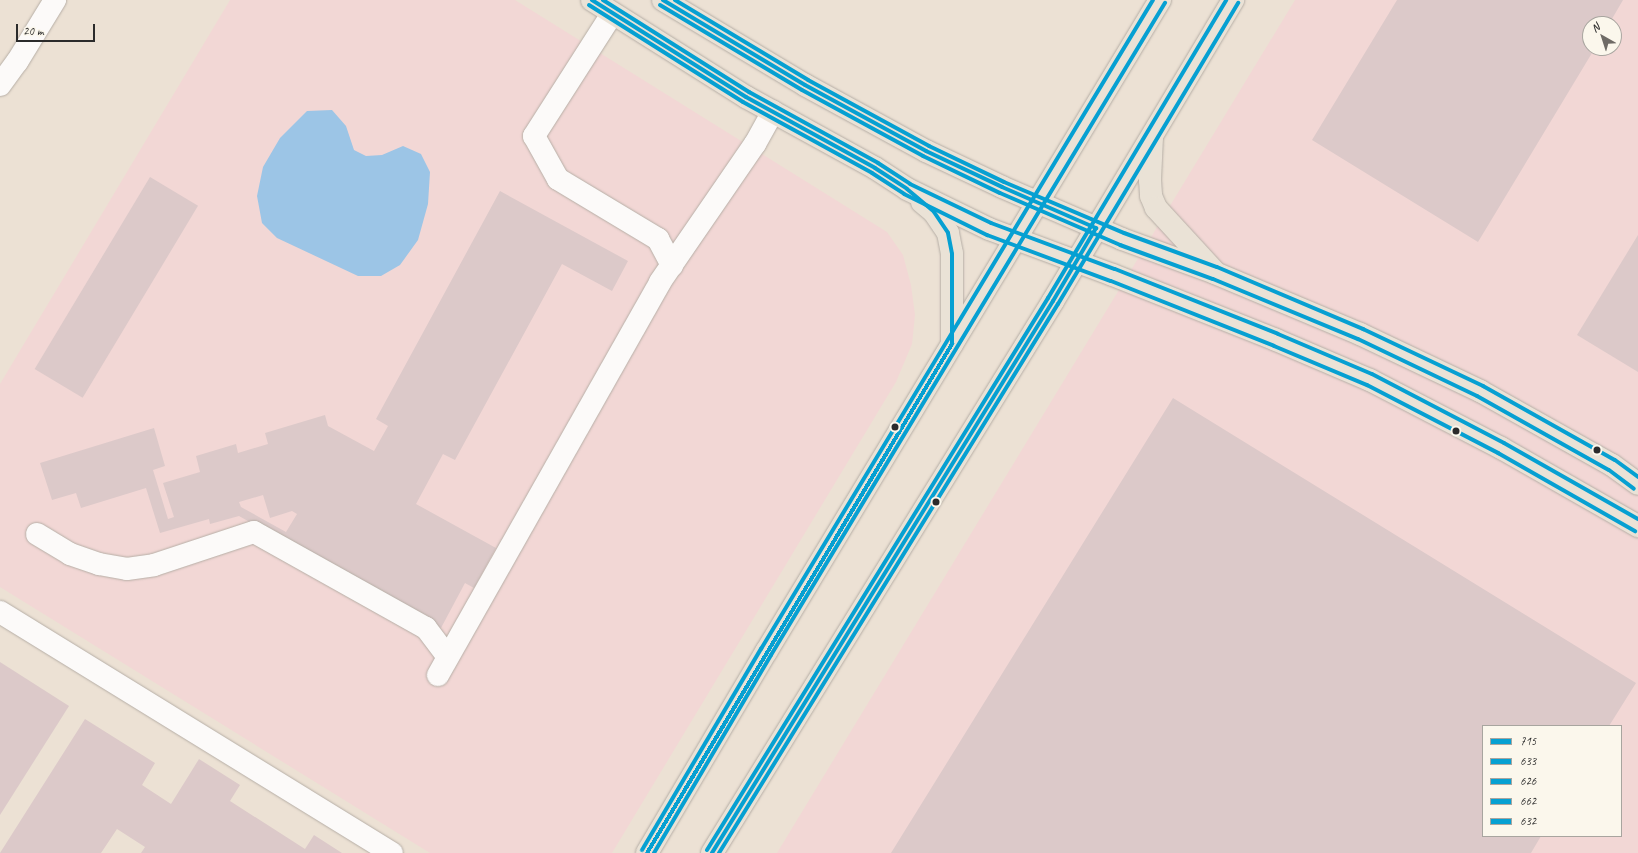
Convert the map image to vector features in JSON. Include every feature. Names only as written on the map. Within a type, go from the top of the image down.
[{"type":"main road","points":[[592,0],[746,97],[875,168],[907,189],[934,212],[948,233],[952,254],[952,344]]},
{"type":"main road","points":[[663,0],[805,85],[926,151],[1096,228],[1215,273],[1360,334],[1480,391],[1612,465],[1638,484]]},
{"type":"main road","points":[[646,853],[1160,0]]},
{"type":"main road","points":[[712,853],[1077,261],[1233,0]]},
{"type":"main road","points":[[1152,134],[1150,180],[1151,196],[1156,208],[1215,273]]},
{"type":"main road","points":[[907,189],[989,229],[1077,261],[1276,340],[1370,380],[1501,448],[1638,526]]},
{"type":"street","points":[[0,85],[17,62],[55,0]]},
{"type":"street","points":[[612,14],[534,136],[558,179],[658,239],[672,265]]},
{"type":"street","points":[[38,534],[70,554],[99,564],[127,569],[154,565],[254,532],[426,628],[443,666],[657,289],[755,144],[773,112]]},
{"type":"street","points":[[0,612],[392,853]]},
{"type":"shaded area","points":[[230,0],[515,0],[887,232],[903,255],[911,285],[915,315],[912,344],[896,382],[612,853],[430,853],[0,587],[0,384]]},
{"type":"shaded area","points":[[1295,0],[1638,0],[1638,853],[777,853]]},
{"type":"water","points":[[332,110],[346,126],[354,150],[366,156],[382,155],[403,146],[421,154],[430,172],[428,204],[418,240],[400,265],[381,276],[358,276],[277,238],[262,223],[257,196],[263,167],[280,138],[307,111]]},
{"type":"building","points":[[1397,0],[1623,0],[1614,16],[1582,16],[1582,56],[1590,56],[1478,242],[1312,140]]},
{"type":"building","points":[[150,177],[198,206],[83,398],[35,369]]},
{"type":"building","points":[[500,191],[628,261],[612,291],[562,264],[455,460],[443,454],[416,504],[496,548],[474,588],[465,583],[441,628],[239,516],[210,524],[209,519],[160,533],[146,488],[81,508],[76,493],[52,500],[40,463],[154,428],[165,466],[153,470],[168,519],[174,517],[163,483],[200,472],[196,456],[236,444],[238,453],[268,444],[265,433],[325,415],[328,426],[374,451],[388,426],[376,419]],"holes":[[[263,495],[270,518],[292,511],[297,514],[286,532],[241,507],[239,502]]]},
{"type":"building","points":[[1638,235],[1638,372],[1577,335]]},
{"type":"building","points":[[1173,398],[1636,683],[1610,725],[1482,725],[1482,837],[1540,837],[1531,853],[891,853]]},
{"type":"building","points":[[0,662],[69,706],[0,815]]},
{"type":"building","points":[[85,719],[155,763],[142,785],[171,804],[199,759],[240,785],[230,801],[305,849],[314,835],[342,853],[141,853],[145,847],[117,829],[101,853],[0,853]]},
{"type":"transit line","name":"715","points":[[592,0],[746,97],[875,168],[907,189],[934,212],[948,233],[952,254],[952,344],[647,853]]},
{"type":"transit line","name":"626","points":[[603,0],[749,92],[878,163],[910,184],[991,223],[1115,269],[1278,334],[1372,374],[1504,443],[1638,519]]},
{"type":"transit line","name":"715","points":[[663,0],[805,85],[926,151],[1002,187],[1096,228],[1053,301],[712,853]]},
{"type":"transit line","name":"626","points":[[675,0],[808,80],[929,146],[1004,182],[1124,233],[1217,267],[1363,329],[1483,386],[1615,460],[1638,477]]},
{"type":"transit line","name":"632","points":[[642,850],[761,649],[1153,0]]},
{"type":"transit line","name":"632","points":[[707,850],[1048,298],[1226,0]]},
{"type":"transit line","name":"662","points":[[654,853],[771,655],[1165,3]]},
{"type":"transit line","name":"662","points":[[719,853],[1058,304],[1238,3]]},
{"type":"transit line","name":"633","points":[[589,5],[743,102],[872,173],[904,194],[987,235],[1111,281],[1367,385],[1498,453],[1635,531]]},
{"type":"transit line","name":"633","points":[[660,5],[802,90],[923,156],[1000,193],[1120,245],[1213,279],[1358,339],[1477,396],[1609,470],[1634,489]]}]
